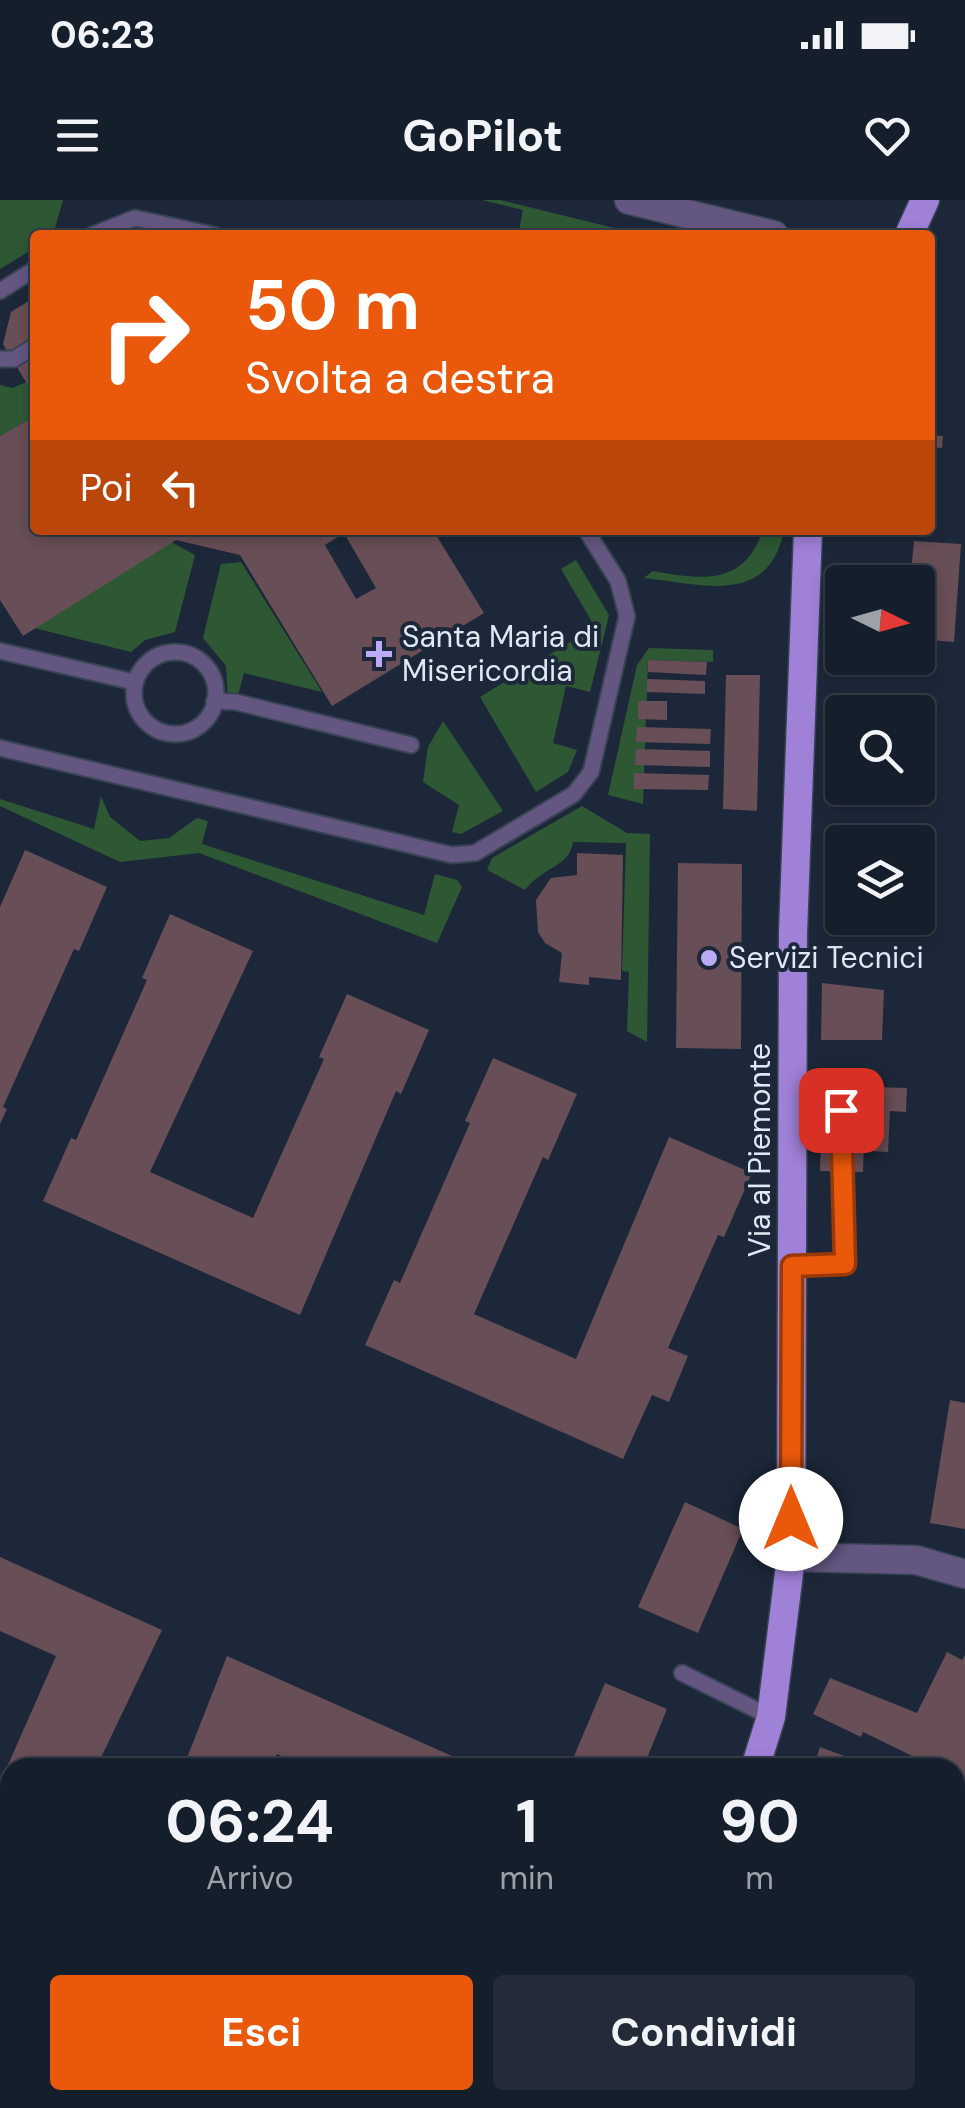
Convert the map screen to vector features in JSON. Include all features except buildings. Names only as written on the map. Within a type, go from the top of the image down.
[{"type":"main road","points":[[911,230],[926,200]]},
{"type":"main road","name":"Via al Piemonte","points":[[758,1758],[771,1717],[790,1557],[794,913],[808,535]]},
{"type":"street","points":[[630,200],[753,230]]},
{"type":"street","points":[[790,1557],[916,1560],[965,1574]]},
{"type":"lane","points":[[105,230],[136,218],[191,230]]},
{"type":"lane","points":[[0,291],[30,272]]},
{"type":"lane","points":[[0,359],[14,359],[30,349]]},
{"type":"lane","points":[[0,748],[452,855],[475,854],[574,794],[591,772],[627,616],[618,580],[589,535]]},
{"type":"lane","points":[[0,650],[134,682]]},
{"type":"lane","points":[[170,651],[195,656],[211,672],[212,713],[192,731],[168,734],[149,726],[135,706],[134,682],[148,660],[170,651]]},
{"type":"lane","points":[[214,700],[411,745]]},
{"type":"lane","points":[[792,1266],[845,1264],[841,1110],[793,1105]]},
{"type":"lane","points":[[682,1673],[771,1717]]},
{"type":"green space","points":[[0,200],[63,200],[54,230],[30,230],[30,251],[0,269]]},
{"type":"green space","points":[[482,200],[500,200],[623,230],[519,230],[523,210]]},
{"type":"green space","points":[[27,382],[30,419],[0,436],[0,385],[12,388]]},
{"type":"green space","points":[[761,535],[782,535],[764,571],[748,581],[710,586],[644,578],[653,571],[720,575],[745,561]]},
{"type":"green space","points":[[171,542],[195,555],[175,632],[145,640],[131,652],[34,628]]},
{"type":"green space","points":[[576,560],[609,615],[590,692],[566,686],[553,743],[577,750],[568,772],[536,792],[480,697],[595,627],[561,569]]},
{"type":"green space","points":[[241,562],[322,692],[244,673],[236,702],[228,700],[226,666],[203,638],[221,564]]},
{"type":"green space","points":[[649,648],[713,650],[713,662],[648,660],[643,804],[608,795],[637,665]]},
{"type":"green space","points":[[443,721],[503,811],[461,834],[452,832],[459,805],[423,782],[428,747]]},
{"type":"green space","points":[[101,796],[110,817],[140,841],[169,838],[197,818],[208,821],[202,844],[424,915],[435,874],[457,880],[462,887],[437,943],[199,853],[120,862],[0,806],[0,799],[94,829]]},
{"type":"green space","points":[[582,806],[627,833],[650,834],[647,1042],[627,1031],[629,972],[622,971],[626,843],[573,842],[567,857],[525,890],[487,870],[492,858]]},
{"type":"place","name":"Santa Maria di Misericordia","points":[[379,654]]},
{"type":"place","name":"Servizi Tecnici","points":[[709,958]]},
{"type":"route","points":[[791,1519],[792,1266],[845,1264],[841,1110]]}]
